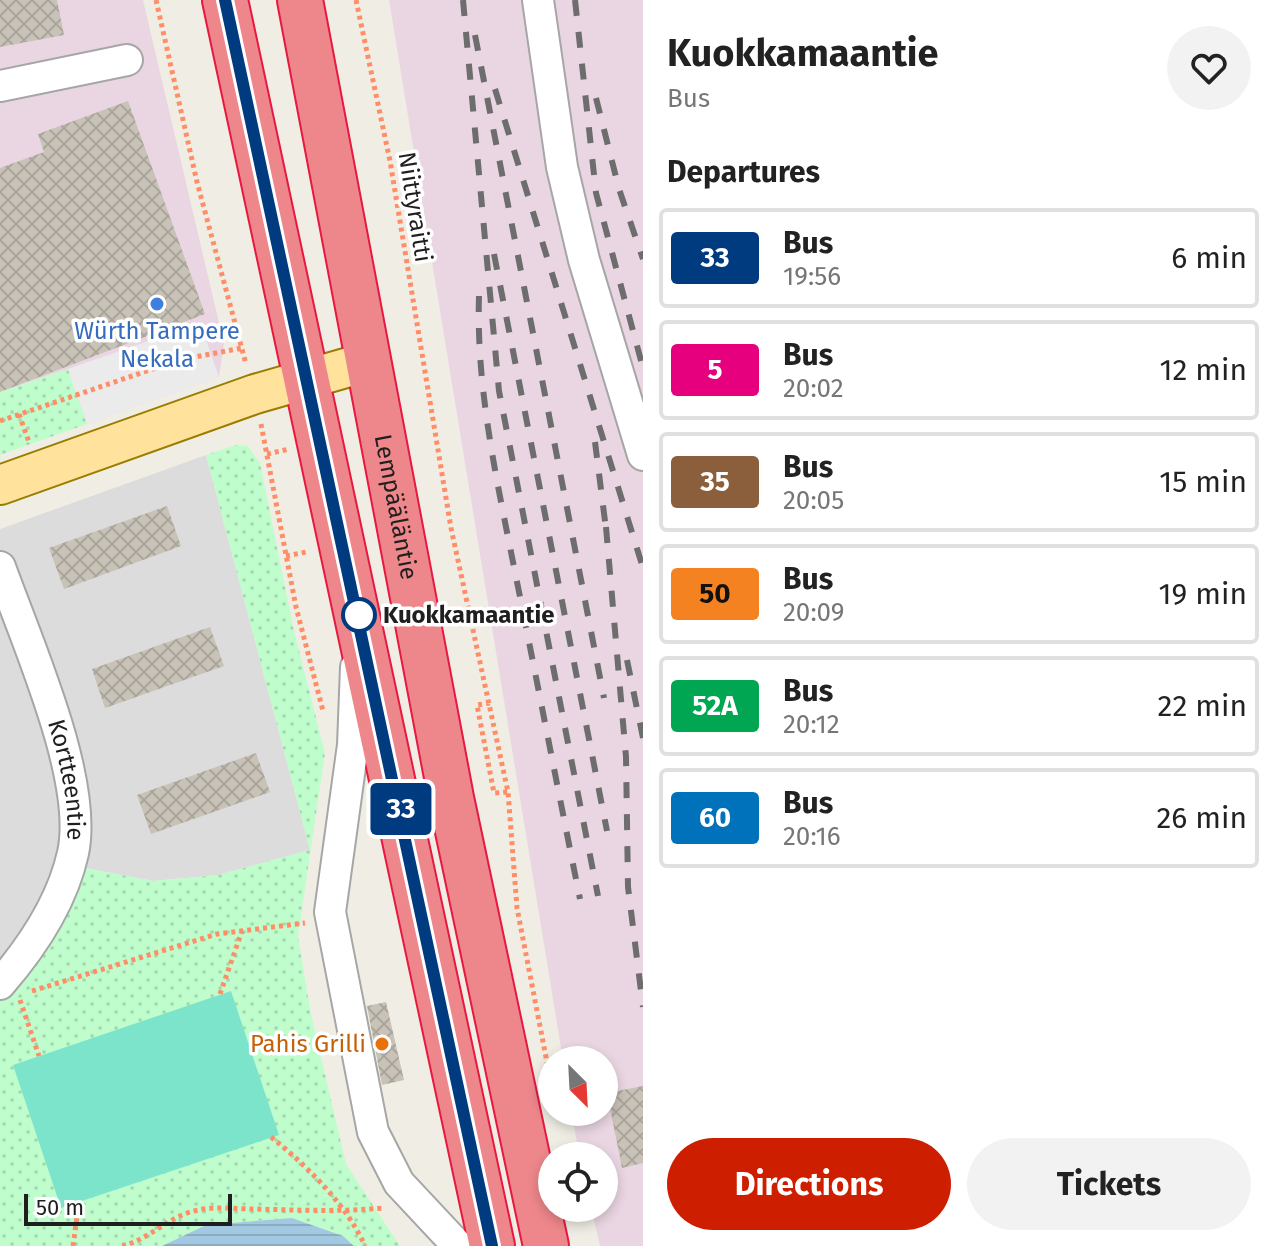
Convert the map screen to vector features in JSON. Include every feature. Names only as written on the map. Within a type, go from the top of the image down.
[{"type":"highway","points":[[225,0],[492,1246]]},
{"type":"highway","name":"Lempääläntie","points":[[300,0],[471,898],[546,1246]]},
{"type":"main road","points":[[0,485],[306,379],[370,361]]},
{"type":"street","points":[[538,0],[562,167],[584,260],[643,455]]},
{"type":"street","points":[[0,86],[127,60]]},
{"type":"street","name":"Kortteentie","points":[[0,567],[70,765],[75,811],[73,852],[49,918],[23,958],[9,990]]},
{"type":"street","points":[[358,610],[353,745],[330,912],[373,1132],[399,1183],[458,1246]]},
{"type":"path","name":"Niittyraitti","points":[[356,0],[390,161],[431,421],[508,792],[517,908],[544,1046]]},
{"type":"path","points":[[0,421],[179,360],[242,348]]},
{"type":"path","points":[[19,414],[29,443]]},
{"type":"path","points":[[286,556],[306,552]]},
{"type":"path","points":[[490,703],[477,705],[494,793],[508,792]]},
{"type":"path","points":[[39,1056],[9,990],[217,934],[306,923]]},
{"type":"path","points":[[220,994],[242,930]]},
{"type":"path","points":[[271,1137],[309,1172],[343,1212],[365,1246]]},
{"type":"path","points":[[73,1246],[79,1203]]},
{"type":"path","points":[[122,1246],[144,1239],[171,1219],[201,1209],[321,1208],[343,1212],[384,1208]]},
{"type":"shaded area","points":[[0,0],[143,0],[224,344],[219,377],[87,424],[68,369],[0,392]]},
{"type":"shaded area","points":[[389,0],[643,0],[643,1246],[600,1246],[594,1222],[618,1222],[618,1142],[577,1142],[574,1126],[618,1126],[618,1046],[561,1046]]},
{"type":"shaded area","points":[[200,323],[219,377],[87,424],[68,369]]},
{"type":"shaded area","points":[[206,455],[310,850],[218,875],[153,881],[85,868],[61,929],[25,976],[0,996],[0,529]]},
{"type":"green space","points":[[68,369],[87,424],[0,455],[0,392]]},
{"type":"green space","points":[[236,445],[248,446],[260,463],[294,631],[325,753],[298,936],[310,1010],[346,1164],[400,1246],[354,1246],[343,1236],[292,1218],[206,1225],[162,1246],[0,1246],[0,996],[30,968],[52,938],[85,868],[153,881],[218,875],[310,850],[206,455]]},
{"type":"green space","points":[[231,991],[279,1135],[61,1208],[13,1065]]},
{"type":"water","points":[[292,1218],[343,1236],[354,1246],[162,1246],[206,1225]]},
{"type":"building","points":[[0,0],[57,0],[64,35],[0,47]]},
{"type":"building","points":[[128,101],[205,314],[0,392],[0,168],[44,152],[38,134]]},
{"type":"building","points":[[167,506],[181,546],[64,589],[49,548]]},
{"type":"building","points":[[210,627],[224,666],[105,708],[92,669]]},
{"type":"building","points":[[256,753],[270,792],[151,834],[137,795]]},
{"type":"building","name":"Pahis Grilli","points":[[386,1002],[404,1080],[382,1085],[367,1006]]},
{"type":"building","points":[[643,1086],[643,1163],[622,1168],[614,1126],[618,1126],[618,1091]]},
{"type":"railway","points":[[463,0],[499,391],[598,896]]},
{"type":"railway","points":[[575,0],[596,193],[643,368]]},
{"type":"railway","points":[[475,35],[604,698]]},
{"type":"railway","points":[[495,89],[643,568]]},
{"type":"railway","points":[[596,98],[619,189],[643,259]]},
{"type":"railway","points":[[494,254],[607,831]]},
{"type":"railway","points":[[479,296],[481,366],[489,435],[580,899]]},
{"type":"railway","points":[[595,442],[607,537]]},
{"type":"railway","points":[[606,527],[626,757],[628,887],[643,1007]]},
{"type":"railway","points":[[627,660],[643,738]]},
{"type":"bus line","name":"33","points":[[225,0],[440,991],[492,1246]]},
{"type":"place","name":"Würth Tampere Nekala","points":[[157,304]]},
{"type":"place","name":"Kuokkamaantie","points":[[359,615]]},
{"type":"place","name":"Pahis Grilli","points":[[382,1044]]}]
